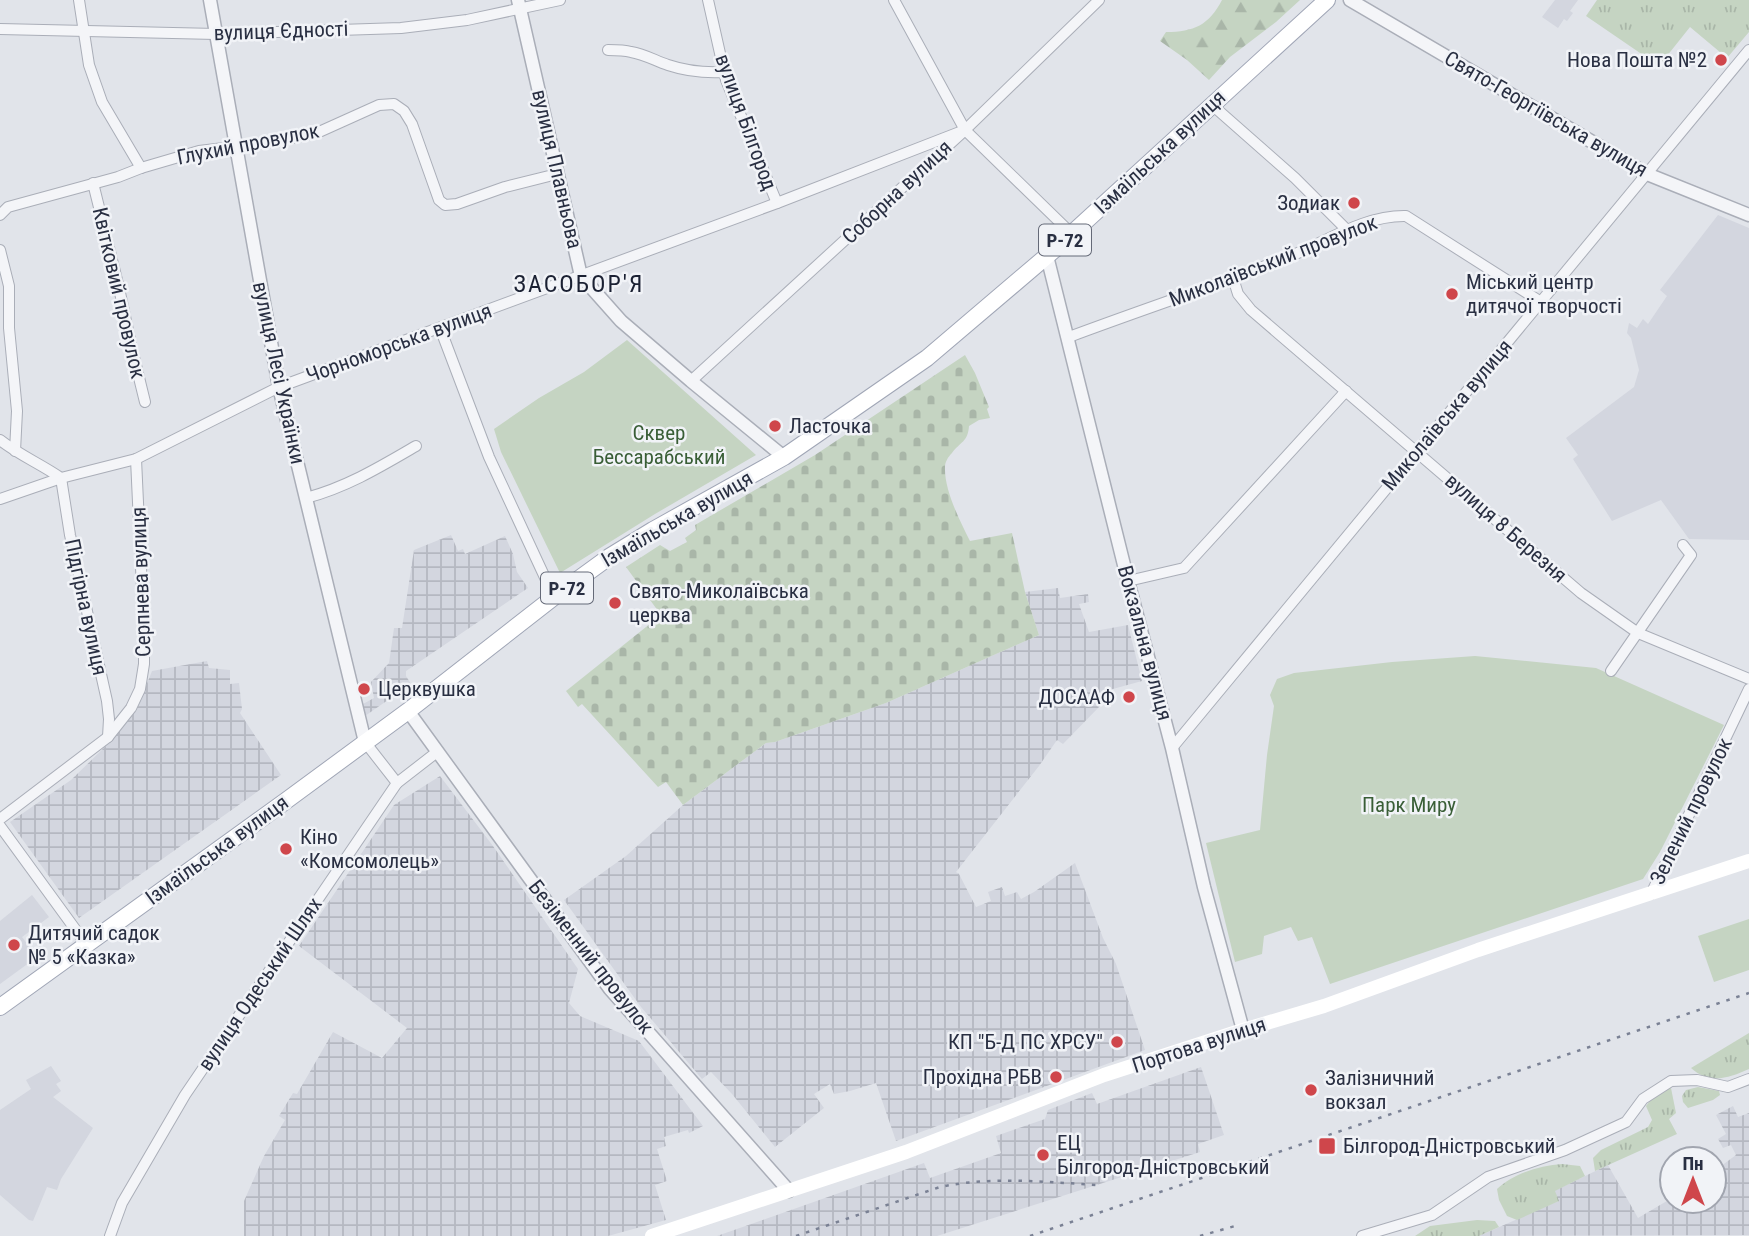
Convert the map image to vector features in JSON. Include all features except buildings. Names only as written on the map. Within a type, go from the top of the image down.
[{"type":"main road","name":"Ізмаїльська вулиця","points":[[0,1007],[408,711],[554,597],[610,557],[653,530],[785,457],[927,358],[1072,234],[1327,0]]},
{"type":"main road","name":"Портова вулиця","points":[[652,1236],[906,1152],[1104,1075],[1324,1006],[1478,950],[1749,861]]},
{"type":"street","points":[[79,0],[89,65],[102,102],[141,167]]},
{"type":"street","name":"вулиця Лесі Українки","points":[[210,0],[279,387],[365,742]]},
{"type":"street","name":"вулиця Єдності","points":[[0,29],[216,34],[401,28],[467,20],[519,4],[560,0]]},
{"type":"street","name":"вулиця Білгород","points":[[708,0],[730,90],[777,204]]},
{"type":"street","points":[[894,0],[965,130],[1072,234]]},
{"type":"street","name":"Соборна вулиця","points":[[691,381],[965,130],[1099,0]]},
{"type":"street","name":"Свято-Георгіївська вулиця","points":[[1350,0],[1647,174],[1749,215]]},
{"type":"street","name":"вулиця Плавньова","points":[[519,4],[581,276],[621,321],[785,457]]},
{"type":"street","points":[[608,50],[631,52],[686,69],[708,73],[724,72]]},
{"type":"street","name":"Миколаївська вулиця","points":[[1172,748],[1749,50]]},
{"type":"street","name":"Глухий провулок","points":[[0,215],[8,207],[118,177],[141,167],[199,152],[280,141],[319,132],[379,105],[394,104],[404,111],[412,124],[439,200],[445,205],[457,204],[505,187],[557,174]]},
{"type":"street","points":[[1212,104],[1295,178],[1347,230]]},
{"type":"street","name":"Чорноморська вулиця","points":[[0,499],[61,478],[136,459],[279,387],[777,204],[965,130]]},
{"type":"street","name":"Квітковий провулок","points":[[93,183],[145,402]]},
{"type":"street","name":"Миколаївський провулок","points":[[1069,337],[1290,257],[1347,230],[1393,215],[1406,216],[1541,302]]},
{"type":"street","points":[[0,250],[9,285],[9,328],[17,411],[15,451]]},
{"type":"street","name":"Вокзальна вулиця","points":[[1047,256],[1172,748],[1204,887],[1243,1030]]},
{"type":"street","name":"вулиця 8 Березня","points":[[1233,278],[1238,294],[1251,310],[1581,593],[1638,633],[1749,679]]},
{"type":"street","points":[[440,328],[489,457],[554,597]]},
{"type":"street","points":[[1128,581],[1184,568],[1346,391]]},
{"type":"street","points":[[0,440],[61,478]]},
{"type":"street","points":[[306,498],[362,478],[416,446]]},
{"type":"street","name":"Серпнева вулиця","points":[[0,819],[108,737],[131,708],[140,689],[144,664],[144,593],[136,459]]},
{"type":"street","name":"Підгірна вулиця","points":[[61,478],[70,536],[107,701],[108,737]]},
{"type":"street","points":[[1611,671],[1691,555],[1684,545]]},
{"type":"street","name":"Зелений провулок","points":[[1651,894],[1749,689]]},
{"type":"street","name":"Безіменний провулок","points":[[408,711],[610,989],[789,1191]]},
{"type":"street","points":[[365,742],[397,783]]},
{"type":"street","name":"вулиця Одеський Шлях","points":[[110,1236],[122,1203],[185,1095],[397,783],[437,752]]},
{"type":"street","points":[[0,826],[86,944]]},
{"type":"street","points":[[1362,1236],[1432,1215],[1488,1177],[1564,1150],[1626,1122],[1643,1099],[1671,1081],[1697,1080],[1728,1087],[1749,1079]]},
{"type":"shaded area","points":[[1555,0],[1578,0],[1570,11],[1573,13],[1567,21],[1564,19],[1558,28],[1542,17]]},
{"type":"shaded area","points":[[1718,215],[1749,228],[1749,540],[1689,539],[1661,500],[1612,521],[1573,459],[1578,455],[1566,438],[1634,387],[1639,370],[1631,338],[1627,333],[1629,323],[1637,328],[1643,319],[1648,324],[1667,296],[1660,290]]},
{"type":"shaded area","points":[[451,535],[458,551],[463,549],[465,554],[505,536],[517,572],[528,588],[406,671],[411,684],[365,716],[363,704],[374,698],[371,682],[389,663],[394,628],[402,628],[414,550]]},
{"type":"shaded area","points":[[1058,588],[1060,598],[1088,594],[1089,602],[1079,604],[1089,632],[1128,625],[1142,681],[1091,695],[1100,706],[1063,744],[1057,740],[956,872],[976,907],[991,901],[988,892],[1002,887],[1005,896],[1017,892],[1021,899],[1075,863],[1103,938],[1116,964],[1145,1050],[896,1141],[876,1083],[834,1094],[830,1084],[814,1094],[824,1108],[775,1147],[711,1072],[702,1079],[641,1007],[564,900],[626,856],[683,805],[766,743],[886,703],[1039,635],[1025,592]]},
{"type":"shaded area","points":[[207,661],[209,668],[230,670],[230,684],[239,683],[242,709],[240,713],[281,775],[79,918],[10,822],[71,780],[113,739],[136,711],[152,671]]},
{"type":"shaded area","points":[[440,776],[493,846],[578,969],[569,1003],[580,1016],[639,1041],[703,1126],[689,1133],[688,1130],[664,1137],[666,1146],[657,1149],[667,1181],[655,1185],[666,1220],[608,1236],[244,1236],[244,1201],[264,1156],[285,1120],[279,1116],[293,1093],[297,1094],[333,1032],[382,1058],[407,1028],[299,946],[394,805]]},
{"type":"shaded area","name":"Дитячий садок № 5 «Казка»","points":[[32,895],[49,917],[22,937],[37,957],[0,984],[0,921]]},
{"type":"shaded area","points":[[51,1066],[61,1081],[56,1084],[61,1091],[53,1097],[93,1128],[57,1190],[47,1187],[33,1221],[0,1195],[0,1110],[31,1089],[26,1080]]},
{"type":"shaded area","points":[[1201,1067],[1224,1135],[1198,1144],[1200,1152],[937,1236],[717,1236],[924,1163],[930,1178],[1001,1153],[996,1136],[1045,1119],[1048,1110],[1092,1093],[1097,1104]]},
{"type":"shaded area","points":[[1733,1106],[1738,1117],[1749,1113],[1749,1235],[1479,1236],[1558,1201],[1554,1191],[1608,1165],[1638,1218],[1658,1206],[1658,1215],[1728,1215],[1728,1161],[1736,1155],[1731,1145],[1721,1145],[1718,1139],[1726,1134],[1716,1115]]},
{"type":"green space","points":[[1222,0],[1300,0],[1230,57],[1209,80],[1160,41],[1166,32],[1185,31],[1200,25],[1212,16]]},
{"type":"green space","points":[[1597,0],[1749,0],[1749,32],[1727,58],[1690,27],[1659,66],[1586,16]]},
{"type":"green space","name":"Сквер Бессарабський","points":[[627,340],[756,455],[560,573],[501,452],[494,429],[539,398],[584,372]]},
{"type":"green space","points":[[965,355],[989,407],[987,409],[990,418],[969,426],[965,439],[948,458],[945,467],[947,485],[970,541],[1012,533],[1025,592],[1039,635],[886,703],[766,743],[683,805],[666,782],[658,787],[582,704],[578,707],[566,691],[661,615],[626,567],[660,545],[670,551],[687,542],[685,538],[696,530],[695,525],[815,455]]},
{"type":"green space","name":"Парк Миру","points":[[1475,656],[1596,668],[1724,725],[1660,852],[1643,879],[1330,984],[1312,937],[1298,941],[1291,927],[1264,936],[1262,954],[1235,962],[1206,843],[1260,830],[1274,706],[1270,695],[1277,679],[1294,673]]},
{"type":"green space","points":[[1749,919],[1749,970],[1714,982],[1698,936]]},
{"type":"green space","points":[[1749,1033],[1749,1069],[1727,1077],[1712,1078],[1705,1077],[1691,1068]]},
{"type":"green space","points":[[1698,1087],[1719,1091],[1720,1095],[1688,1108],[1682,1096],[1686,1090]]},
{"type":"green space","points":[[1671,1088],[1676,1113],[1669,1119],[1677,1134],[1595,1171],[1593,1158],[1601,1150],[1648,1127],[1652,1120],[1646,1106],[1657,1095]]},
{"type":"green space","points":[[1562,1164],[1580,1166],[1585,1176],[1555,1191],[1559,1201],[1517,1220],[1507,1216],[1497,1189],[1527,1171]]},
{"type":"green space","points":[[1477,1220],[1495,1221],[1499,1227],[1479,1236],[1415,1236],[1430,1226]]},
{"type":"railway","points":[[1030,1236],[1749,993]]},
{"type":"railway","points":[[796,1236],[940,1187],[1018,1181],[1097,1185]]},
{"type":"railway","points":[[1200,1236],[1235,1226]]},
{"type":"place","name":"Нова Пошта №2","points":[[1721,60]]},
{"type":"place","name":"Зодиак","points":[[1354,203]]},
{"type":"place","name":"Міський центр дитячої творчості","points":[[1452,294]]},
{"type":"place","name":"Ласточка","points":[[775,426]]},
{"type":"place","name":"Свято-Миколаївська церква","points":[[615,603]]},
{"type":"place","name":"Церквушка","points":[[364,689]]},
{"type":"place","name":"ДОСААФ","points":[[1129,697]]},
{"type":"place","name":"Кіно «Комсомолець»","points":[[286,849]]},
{"type":"place","name":"Дитячий садок № 5 «Казка»","points":[[14,945]]},
{"type":"place","name":"КП \"Б-Д ПС ХРСУ\"","points":[[1117,1042]]},
{"type":"place","name":"Прохідна РБВ","points":[[1056,1077]]},
{"type":"place","name":"Залізничний вокзал","points":[[1311,1090]]},
{"type":"place","name":"Білгород-Дністровський","points":[[1327,1146]]},
{"type":"place","name":"ЕЦ Білгород-Дністровський","points":[[1043,1155]]},
{"type":"district","name":"ЗАСОБОР'Я","points":[[579,284]]}]
